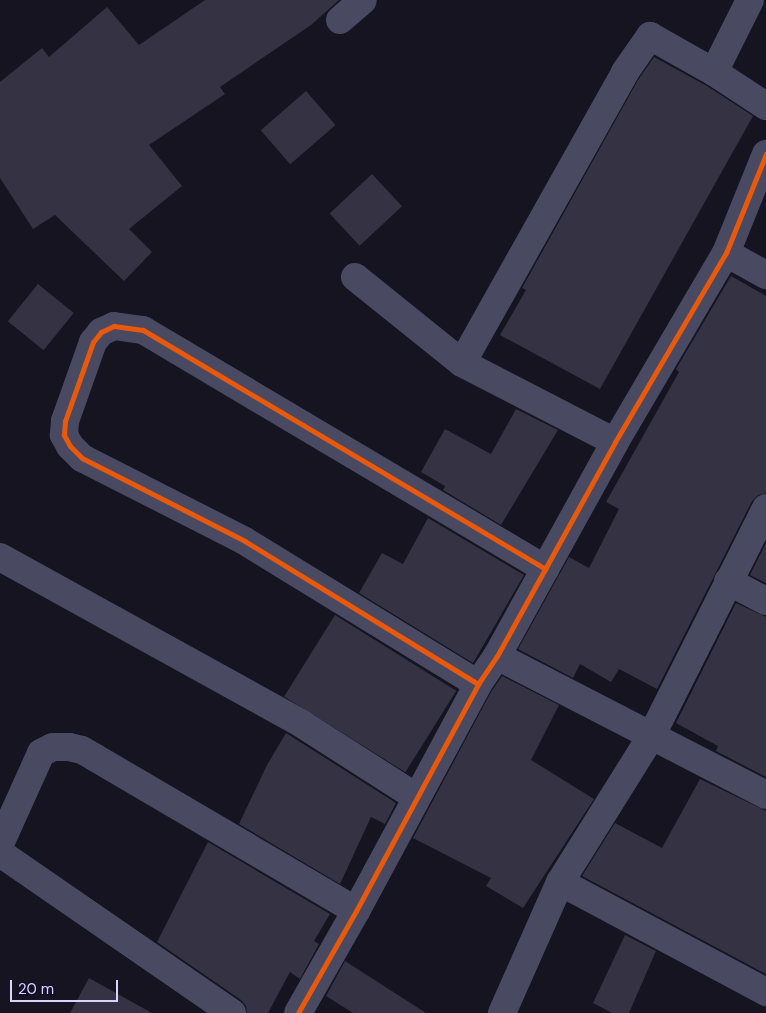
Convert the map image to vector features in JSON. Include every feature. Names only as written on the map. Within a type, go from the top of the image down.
[{"type":"street","points":[[340,20],[363,0]]},
{"type":"street","points":[[714,72],[750,0]]},
{"type":"street","points":[[462,363],[624,72],[650,36],[714,72],[766,106]]},
{"type":"street","points":[[298,1013],[356,911],[416,796],[478,684],[497,656],[615,442],[726,253],[766,154]]},
{"type":"street","points":[[726,253],[766,274]]},
{"type":"street","points":[[355,277],[462,363],[615,442]]},
{"type":"street","points":[[478,684],[245,541],[82,458],[70,446],[64,435],[65,421],[94,342],[101,332],[114,326],[143,330],[545,569]]},
{"type":"street","points":[[502,1013],[560,882],[652,735],[766,508]]},
{"type":"street","points":[[0,557],[302,724],[416,796]]},
{"type":"street","points":[[728,581],[766,602]]},
{"type":"street","points":[[497,656],[766,795]]},
{"type":"street","points":[[0,844],[41,753],[53,747],[69,747],[82,750],[356,911]]},
{"type":"street","points":[[0,853],[232,1013]]},
{"type":"street","points":[[560,882],[766,992]]},
{"type":"building","points":[[205,0],[339,0],[311,25],[220,87],[225,94],[149,145],[182,186],[129,229],[152,252],[124,281],[55,215],[33,229],[0,178],[0,82],[42,48],[49,57],[107,7],[139,45]]},
{"type":"building","points":[[654,57],[707,86],[753,116],[600,389],[500,335],[526,290],[522,288],[638,80]]},
{"type":"building","points":[[306,91],[336,125],[290,164],[261,130]]},
{"type":"building","points":[[372,174],[402,206],[360,246],[330,214]]},
{"type":"building","points":[[731,276],[766,296],[766,493],[758,495],[752,501],[657,689],[619,669],[611,682],[580,664],[573,678],[518,649],[569,557],[589,568],[619,509],[606,502],[679,372],[676,369]]},
{"type":"building","points":[[38,284],[74,313],[44,350],[8,321]]},
{"type":"building","points":[[516,409],[558,430],[501,525],[443,490],[445,486],[421,472],[445,429],[491,454]]},
{"type":"building","points":[[428,518],[524,575],[473,663],[359,593],[382,553],[403,564]]},
{"type":"building","points":[[766,543],[766,583],[750,575]]},
{"type":"building","points":[[736,603],[766,617],[766,777],[716,751],[718,746],[676,723]]},
{"type":"building","points":[[335,615],[456,691],[405,772],[284,696]]},
{"type":"building","points":[[502,676],[559,705],[531,760],[594,799],[523,908],[486,886],[491,878],[413,838],[491,692]]},
{"type":"building","points":[[286,733],[396,803],[385,824],[371,817],[340,884],[239,824],[267,765]]},
{"type":"building","points":[[700,779],[766,811],[766,974],[582,876],[615,823],[662,848]]},
{"type":"building","points":[[208,842],[330,914],[314,941],[319,944],[300,979],[290,972],[268,1013],[247,1013],[246,1006],[241,1000],[157,942]]},
{"type":"building","points":[[625,935],[656,951],[629,1013],[612,1013],[593,1003]]},
{"type":"building","points":[[345,961],[426,1013],[353,1013],[326,996]]},
{"type":"building","points":[[89,978],[152,1013],[70,1013]]},
{"type":"cycle path","points":[[298,1013],[356,911],[478,684],[497,656],[615,442],[726,253],[766,154]]},
{"type":"cycle path","points":[[478,684],[245,541],[82,458],[70,446],[64,435],[65,421],[93,342],[101,332],[114,326],[143,330],[545,569]]}]
